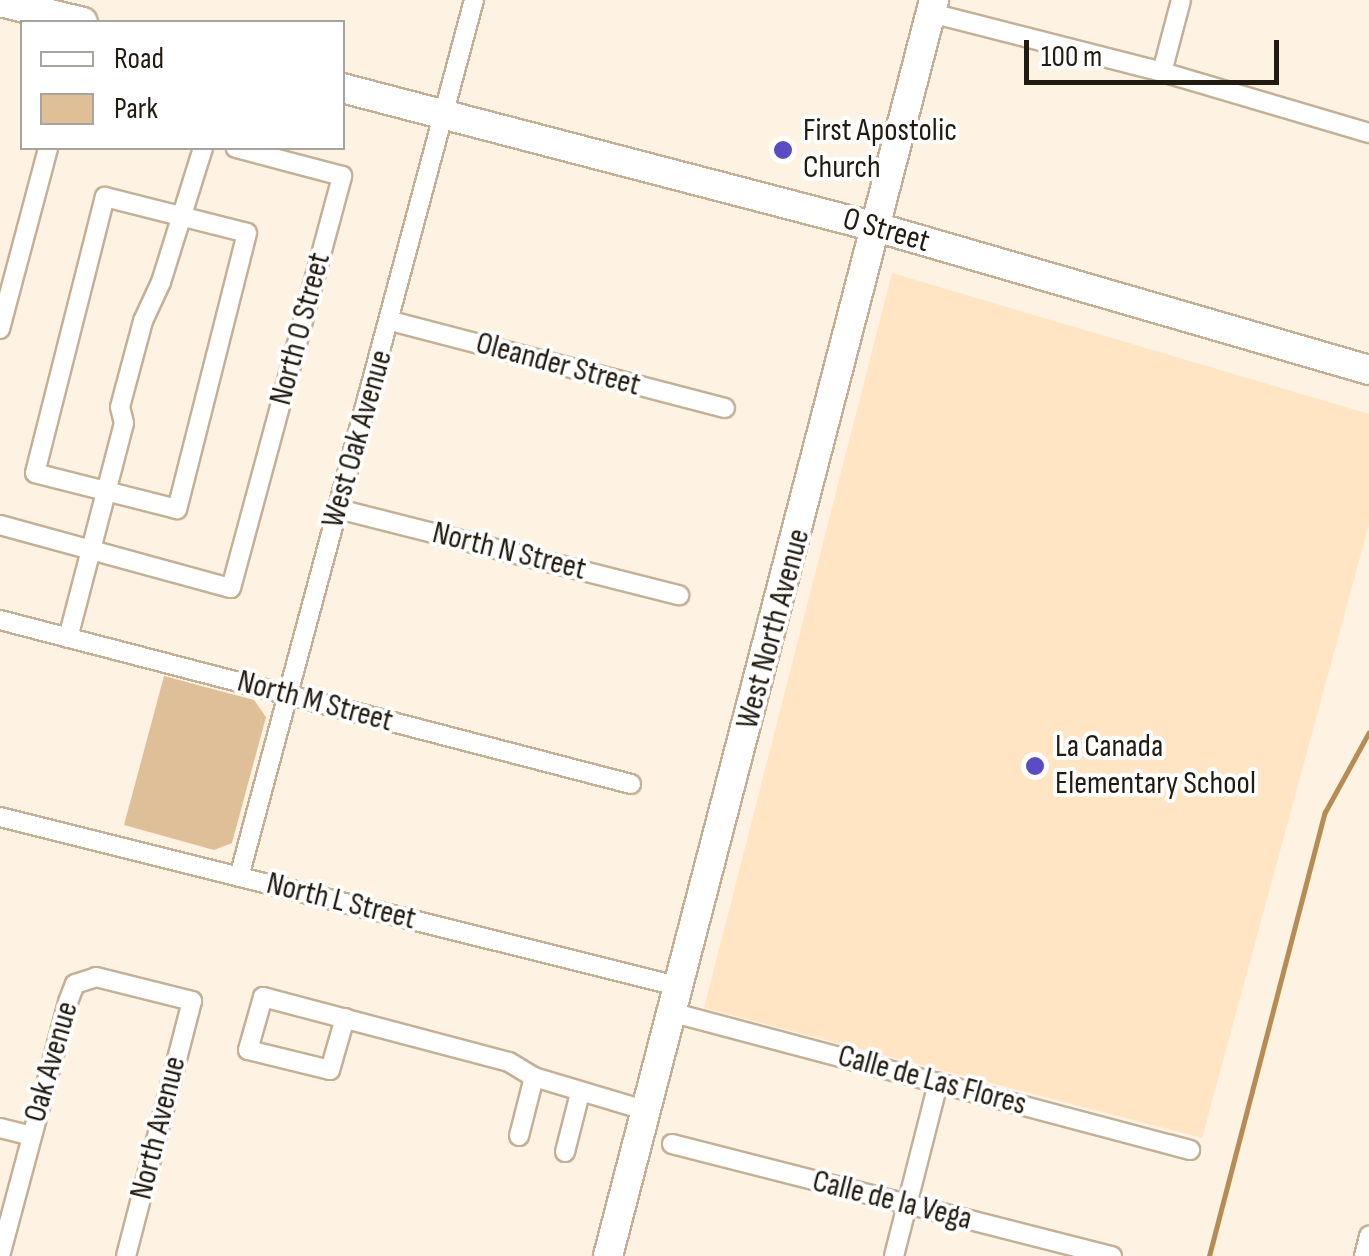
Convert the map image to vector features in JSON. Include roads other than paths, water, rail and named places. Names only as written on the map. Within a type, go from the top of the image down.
[{"type":"street","name":"West Oak Avenue","points":[[239,876],[391,322],[474,0]]},
{"type":"street","points":[[1162,72],[1181,0]]},
{"type":"street","points":[[0,2],[75,20]]},
{"type":"street","points":[[933,6],[1369,134]]},
{"type":"street","name":"West North Avenue","points":[[608,1256],[879,228],[933,6]]},
{"type":"street","name":"O Street","points":[[345,89],[879,228],[1369,370]]},
{"type":"street","points":[[0,329],[47,150]]},
{"type":"street","points":[[68,638],[124,423],[120,407],[143,321],[161,282],[178,216],[202,150]]},
{"type":"street","name":"North O Street","points":[[90,552],[231,588],[342,176],[244,150]]},
{"type":"street","points":[[105,197],[178,216],[247,233],[176,509],[35,473],[105,197]]},
{"type":"street","name":"Oleander Street","points":[[391,322],[725,408]]},
{"type":"street","name":"North N Street","points":[[338,508],[680,595]]},
{"type":"street","points":[[0,525],[90,552]]},
{"type":"street","name":"North M Street","points":[[0,620],[630,784]]},
{"type":"street","name":"North L Street","points":[[0,817],[239,876],[678,1000]]},
{"type":"street","name":"Oak Avenue","points":[[0,1256],[30,1136],[76,984],[96,978],[192,1001]]},
{"type":"street","points":[[344,1018],[330,1070],[248,1050],[264,997],[344,1018],[509,1062],[534,1078],[647,1112]]},
{"type":"street","name":"Calle de Las Flores","points":[[678,1000],[938,1083],[1190,1150]]},
{"type":"street","name":"North Avenue","points":[[126,1256],[192,1001]]},
{"type":"street","points":[[519,1136],[534,1078]]},
{"type":"street","points":[[894,1256],[938,1083]]},
{"type":"street","points":[[565,1152],[580,1093]]},
{"type":"street","points":[[0,1128],[30,1136]]},
{"type":"street","name":"Calle de la Vega","points":[[672,1144],[1112,1256]]},
{"type":"street","points":[[1364,1256],[1369,1236]]},
{"type":"waterway","points":[[1209,1256],[1325,812],[1369,732]]},
{"type":"place","name":"First Apostolic Church","points":[[783,150]]},
{"type":"place","name":"La Canada Elementary School","points":[[1035,766]]}]
